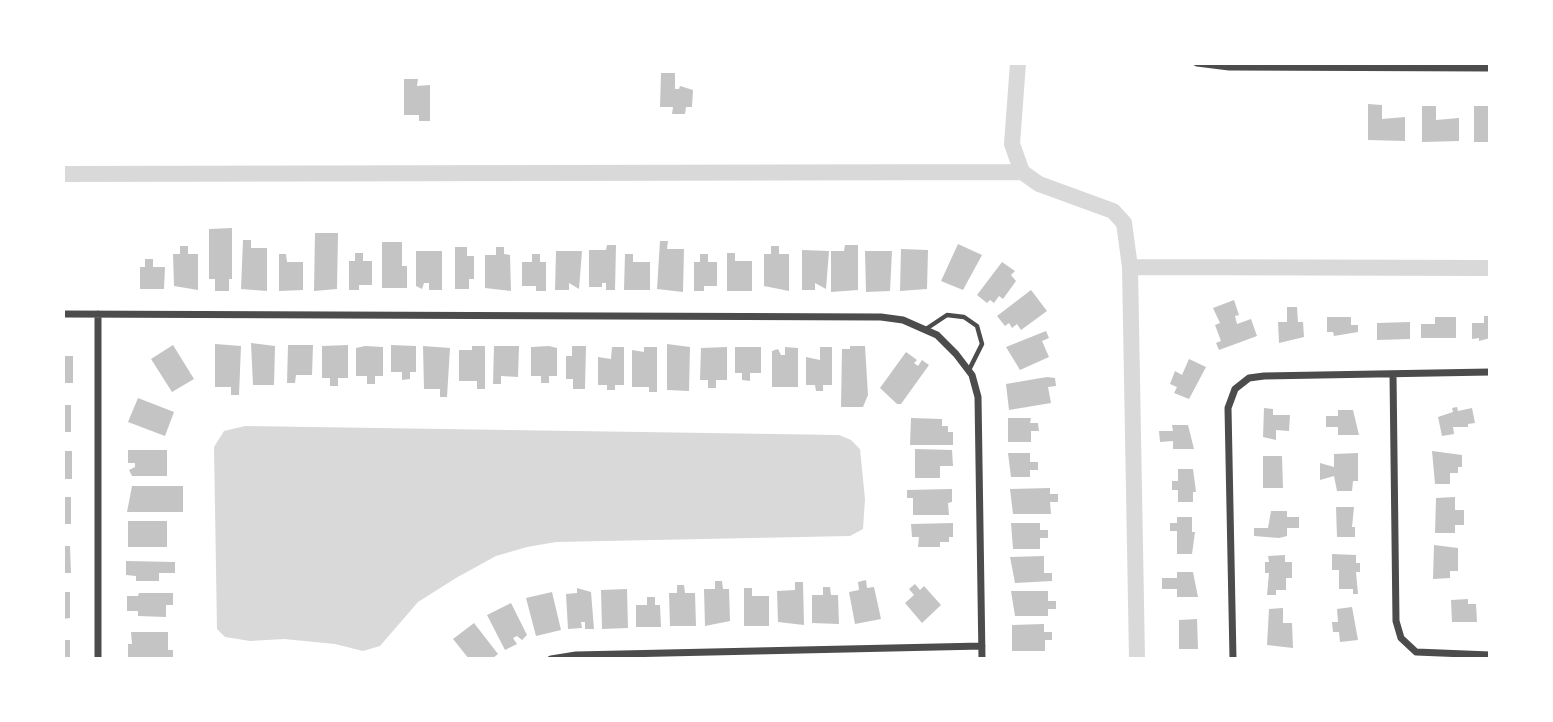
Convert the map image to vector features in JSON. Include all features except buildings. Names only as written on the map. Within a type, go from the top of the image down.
[{"type":"street","points":[[1196,63],[1229,67],[1370,65],[1490,68]]},
{"type":"street","points":[[63,314],[881,317],[902,320],[926,329],[937,335],[969,370],[978,397],[982,659]]},
{"type":"street","points":[[98,314],[98,659]]},
{"type":"street","points":[[1233,659],[1228,408],[1235,389],[1249,378],[1264,376],[1490,372]]},
{"type":"street","points":[[1393,374],[1396,621],[1401,638],[1416,652],[1490,655]]},
{"type":"street","points":[[551,659],[576,655],[982,646]]},
{"type":"lane","points":[[926,329],[947,315],[964,317],[977,326],[982,344],[969,370]]},
{"type":"shaded area","points":[[245,426],[839,435],[851,440],[860,449],[865,499],[863,529],[850,536],[556,542],[496,556],[456,578],[418,602],[380,646],[363,651],[335,644],[284,639],[250,641],[225,637],[217,629],[214,447],[224,431]]},
{"type":"waterway","points":[[1018,63],[1012,144],[1022,172]]},
{"type":"waterway","points":[[63,174],[1022,172],[1039,184],[1113,211],[1124,223],[1130,267]]},
{"type":"waterway","points":[[1137,659],[1130,267],[1490,268]]}]
